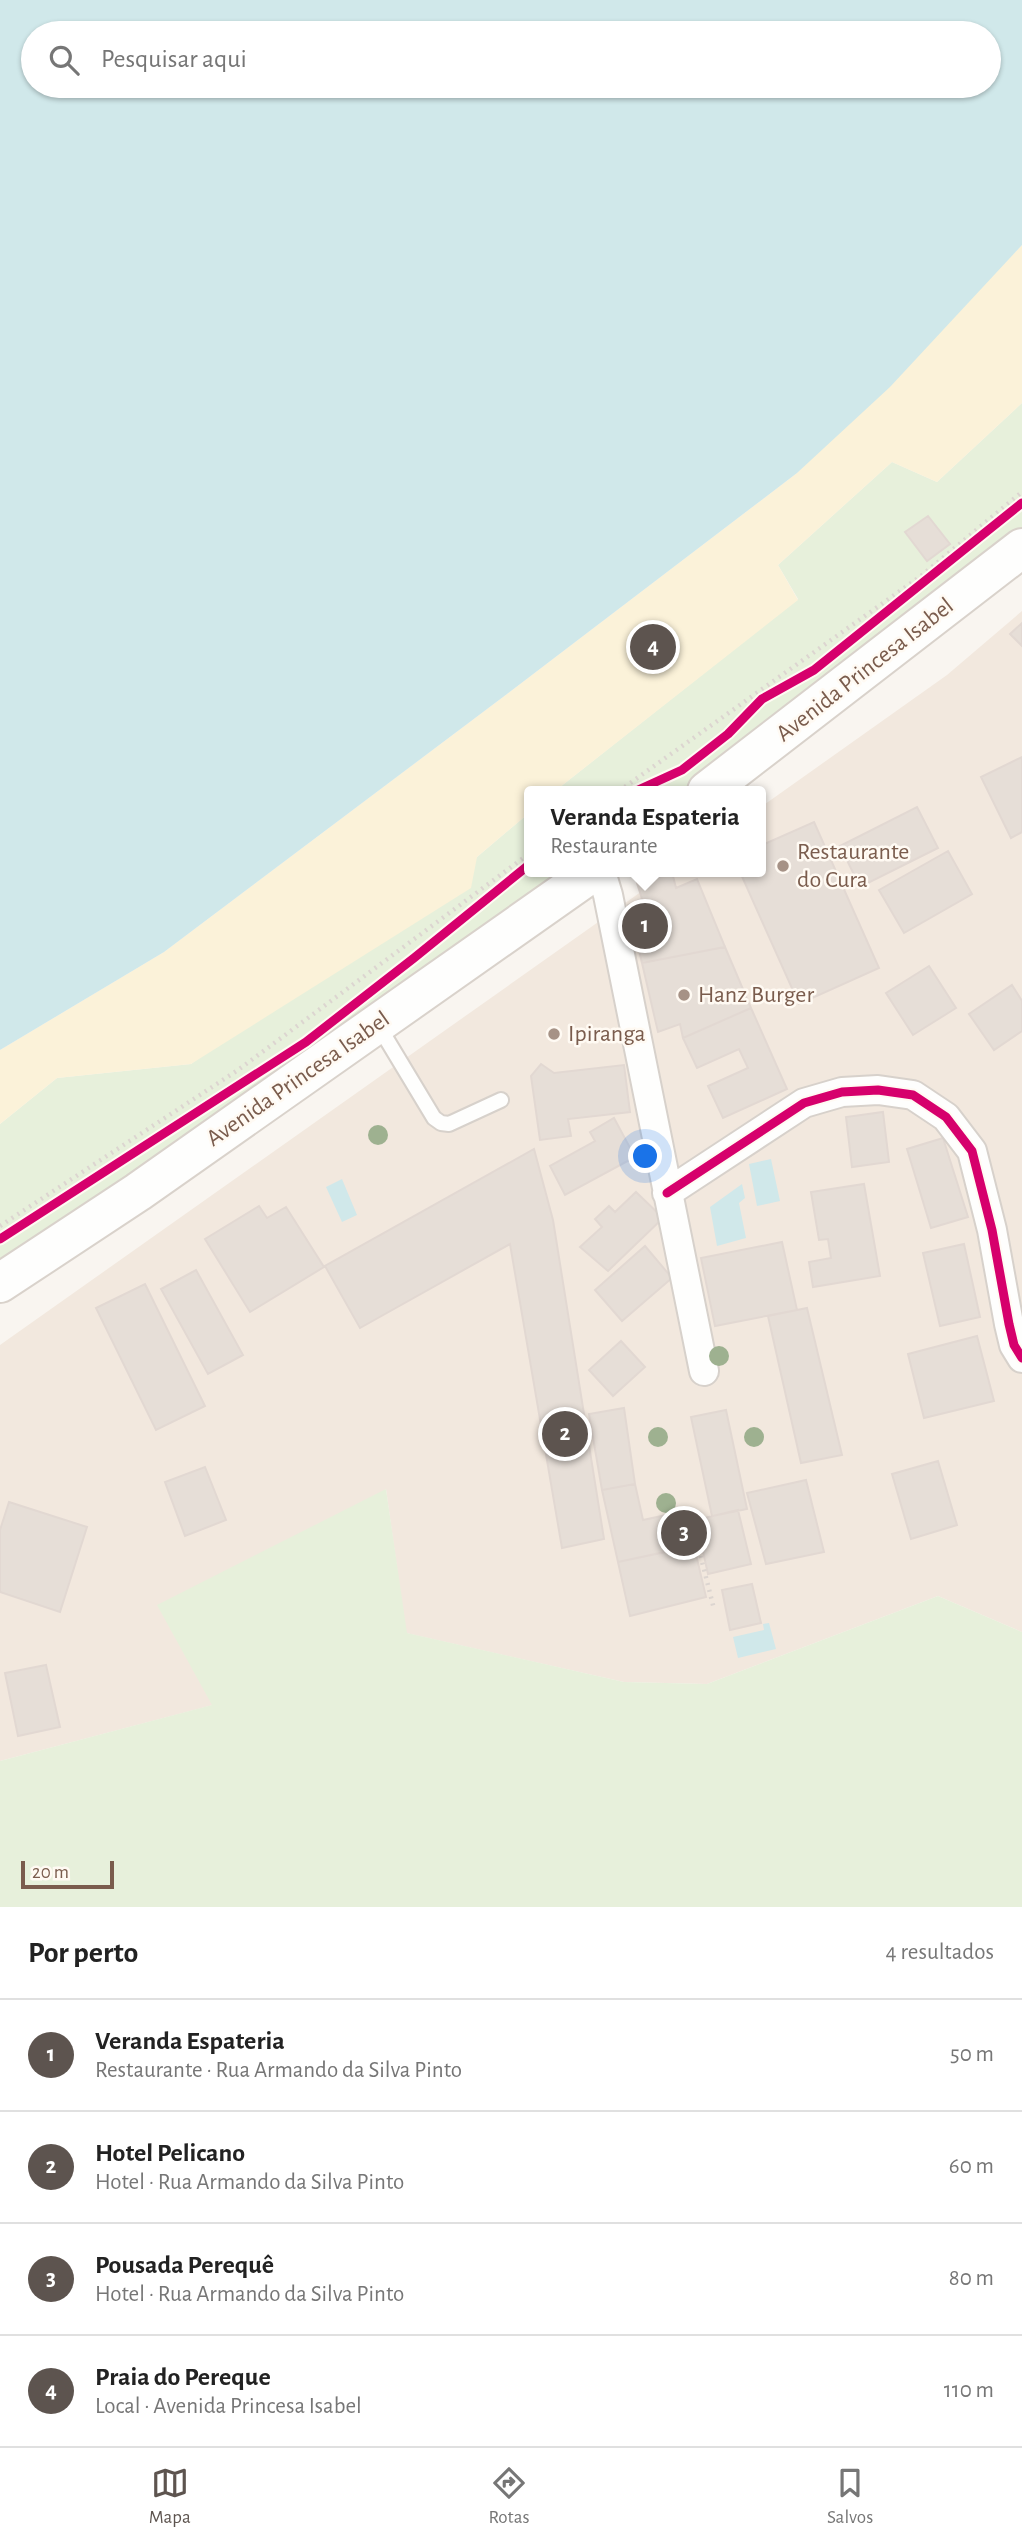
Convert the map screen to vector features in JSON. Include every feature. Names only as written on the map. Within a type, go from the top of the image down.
[{"type":"main road","name":"Avenida Princesa Isabel","points":[[713,786],[1022,548]]},
{"type":"main road","name":"Avenida Princesa Isabel","points":[[0,1283],[138,1192],[586,877]]},
{"type":"street","points":[[603,877],[704,1371]]},
{"type":"street","points":[[667,1193],[804,1103],[842,1092],[878,1090],[913,1095],[946,1117],[972,1151],[992,1230],[1014,1345],[1022,1357]]},
{"type":"lane","points":[[377,1024],[434,1118],[441,1123],[449,1124],[501,1100]]},
{"type":"path","points":[[626,786],[921,576],[1022,492]]},
{"type":"path","points":[[880,618],[1022,503]]},
{"type":"path","points":[[754,708],[762,699],[783,687]]},
{"type":"path","points":[[0,1226],[238,1070],[524,857]]},
{"type":"path","points":[[498,890],[524,869]]},
{"type":"path","points":[[692,1522],[714,1609]]},
{"type":"shaded area","points":[[1022,611],[1022,1632],[938,1596],[707,1684],[624,1682],[406,1633],[386,1489],[213,1705],[0,1761],[0,1345],[662,877],[766,877],[766,803],[947,675]]},
{"type":"green space","points":[[1022,403],[1022,529],[690,786],[561,786],[798,599],[778,565],[892,462],[937,482]]},
{"type":"green space","points":[[524,817],[524,877],[572,877],[0,1274],[0,1124],[57,1078],[191,1064],[477,857]]},
{"type":"green space","points":[[386,1489],[407,1633],[624,1682],[707,1684],[938,1596],[1022,1632],[1022,1907],[0,1907],[0,1761],[212,1705],[157,1605]]},
{"type":"sand","points":[[1022,245],[1022,403],[937,482],[892,462],[778,565],[798,600],[561,786],[524,786],[524,817],[477,857],[471,888],[191,1064],[57,1078],[0,1124],[0,1050],[164,952],[797,473]]},
{"type":"water","points":[[0,0],[1022,0],[1022,245],[890,387],[797,473],[164,952],[0,1050]]},
{"type":"water","points":[[771,1159],[780,1201],[757,1206],[749,1164]]},
{"type":"water","points":[[342,1179],[357,1215],[342,1222],[326,1187]]},
{"type":"water","points":[[742,1184],[745,1198],[739,1203],[746,1238],[717,1246],[710,1207]]},
{"type":"water","points":[[769,1623],[776,1649],[738,1658],[733,1637],[764,1630],[763,1624]]},
{"type":"building","points":[[928,516],[950,544],[927,561],[905,532]]},
{"type":"building","points":[[1022,623],[1022,646],[1010,634]]},
{"type":"building","points":[[1022,757],[1022,832],[1011,838],[981,777]]},
{"type":"building","points":[[917,807],[938,848],[860,887],[840,846]]},
{"type":"building","points":[[814,822],[879,968],[799,1004],[742,877],[766,877],[766,843]]},
{"type":"building","points":[[948,851],[972,894],[904,933],[879,890]]},
{"type":"building","points":[[651,877],[673,877],[676,888],[697,879],[725,947],[642,963],[628,905],[642,899],[637,883]]},
{"type":"building","points":[[725,947],[751,1008],[683,1038],[680,1024],[658,1032],[642,963]]},
{"type":"building","points":[[929,966],[956,1008],[913,1035],[886,993]]},
{"type":"building","points":[[1012,985],[1022,1001],[1022,1031],[994,1050],[969,1014]]},
{"type":"building","points":[[751,1008],[787,1089],[723,1118],[708,1086],[748,1068],[739,1049],[697,1068],[683,1038]]},
{"type":"building","points":[[541,1064],[554,1073],[624,1065],[630,1112],[568,1119],[571,1136],[540,1140],[531,1076]]},
{"type":"building","points":[[883,1112],[889,1162],[852,1167],[846,1117]]},
{"type":"building","points":[[614,1118],[635,1157],[565,1195],[550,1166],[595,1141],[590,1132]]},
{"type":"building","points":[[943,1138],[968,1217],[931,1228],[907,1149]]},
{"type":"building","points":[[534,1149],[553,1220],[604,1539],[562,1548],[510,1244],[360,1328],[325,1266]]},
{"type":"building","points":[[864,1184],[880,1276],[813,1287],[809,1262],[831,1258],[828,1239],[819,1240],[811,1192]]},
{"type":"building","points":[[636,1192],[663,1218],[608,1271],[580,1247],[602,1227],[595,1219],[609,1206],[615,1212]]},
{"type":"building","points":[[259,1206],[267,1218],[286,1207],[324,1267],[250,1312],[205,1239]]},
{"type":"building","points":[[782,1242],[797,1310],[715,1326],[701,1258]]},
{"type":"building","points":[[964,1244],[980,1317],[940,1326],[923,1253]]},
{"type":"building","points":[[645,1246],[672,1278],[622,1321],[595,1290]]},
{"type":"building","points":[[196,1270],[243,1355],[208,1374],[161,1289]]},
{"type":"building","points":[[145,1284],[205,1406],[156,1430],[96,1308]]},
{"type":"building","points":[[807,1308],[842,1455],[801,1463],[768,1316]]},
{"type":"building","points":[[977,1336],[994,1401],[924,1418],[908,1354]]},
{"type":"building","points":[[621,1341],[645,1367],[613,1396],[589,1370]]},
{"type":"building","points":[[624,1408],[635,1484],[602,1490],[589,1414]]},
{"type":"building","points":[[726,1410],[747,1509],[712,1516],[691,1417]]},
{"type":"building","points":[[938,1461],[957,1525],[911,1539],[892,1474]]},
{"type":"building","points":[[205,1467],[226,1520],[185,1536],[165,1482]]},
{"type":"building","points":[[806,1480],[824,1552],[766,1564],[747,1493]]},
{"type":"building","points":[[635,1484],[643,1520],[680,1512],[688,1547],[618,1562],[602,1490]]},
{"type":"building","points":[[9,1502],[87,1527],[60,1612],[0,1592],[0,1530]]},
{"type":"building","points":[[738,1510],[751,1564],[708,1574],[696,1520]]},
{"type":"building","points":[[694,1546],[706,1597],[630,1616],[618,1562]]},
{"type":"building","points":[[752,1584],[761,1623],[730,1630],[722,1590]]},
{"type":"building","points":[[46,1665],[60,1727],[18,1736],[5,1673]]},
{"type":"cycle path","points":[[647,786],[682,770],[728,734],[762,699],[814,670],[1022,503]]},
{"type":"cycle path","points":[[0,1239],[306,1042],[524,869]]},
{"type":"cycle path","points":[[667,1193],[804,1103],[842,1092],[878,1090],[913,1095],[946,1117],[972,1151],[992,1230],[1014,1345],[1022,1358]]},
{"type":"place","name":"Praia do Pereque","points":[[653,647]]},
{"type":"place","name":"Restaurante do Cura","points":[[783,866]]},
{"type":"place","name":"Veranda Espateria","points":[[645,926]]},
{"type":"place","name":"Hanz Burger","points":[[684,995]]},
{"type":"place","name":"Ipiranga","points":[[554,1034]]},
{"type":"place","name":"Hotel Pelicano","points":[[565,1434]]},
{"type":"place","name":"Pousada Perequê","points":[[684,1533]]}]
